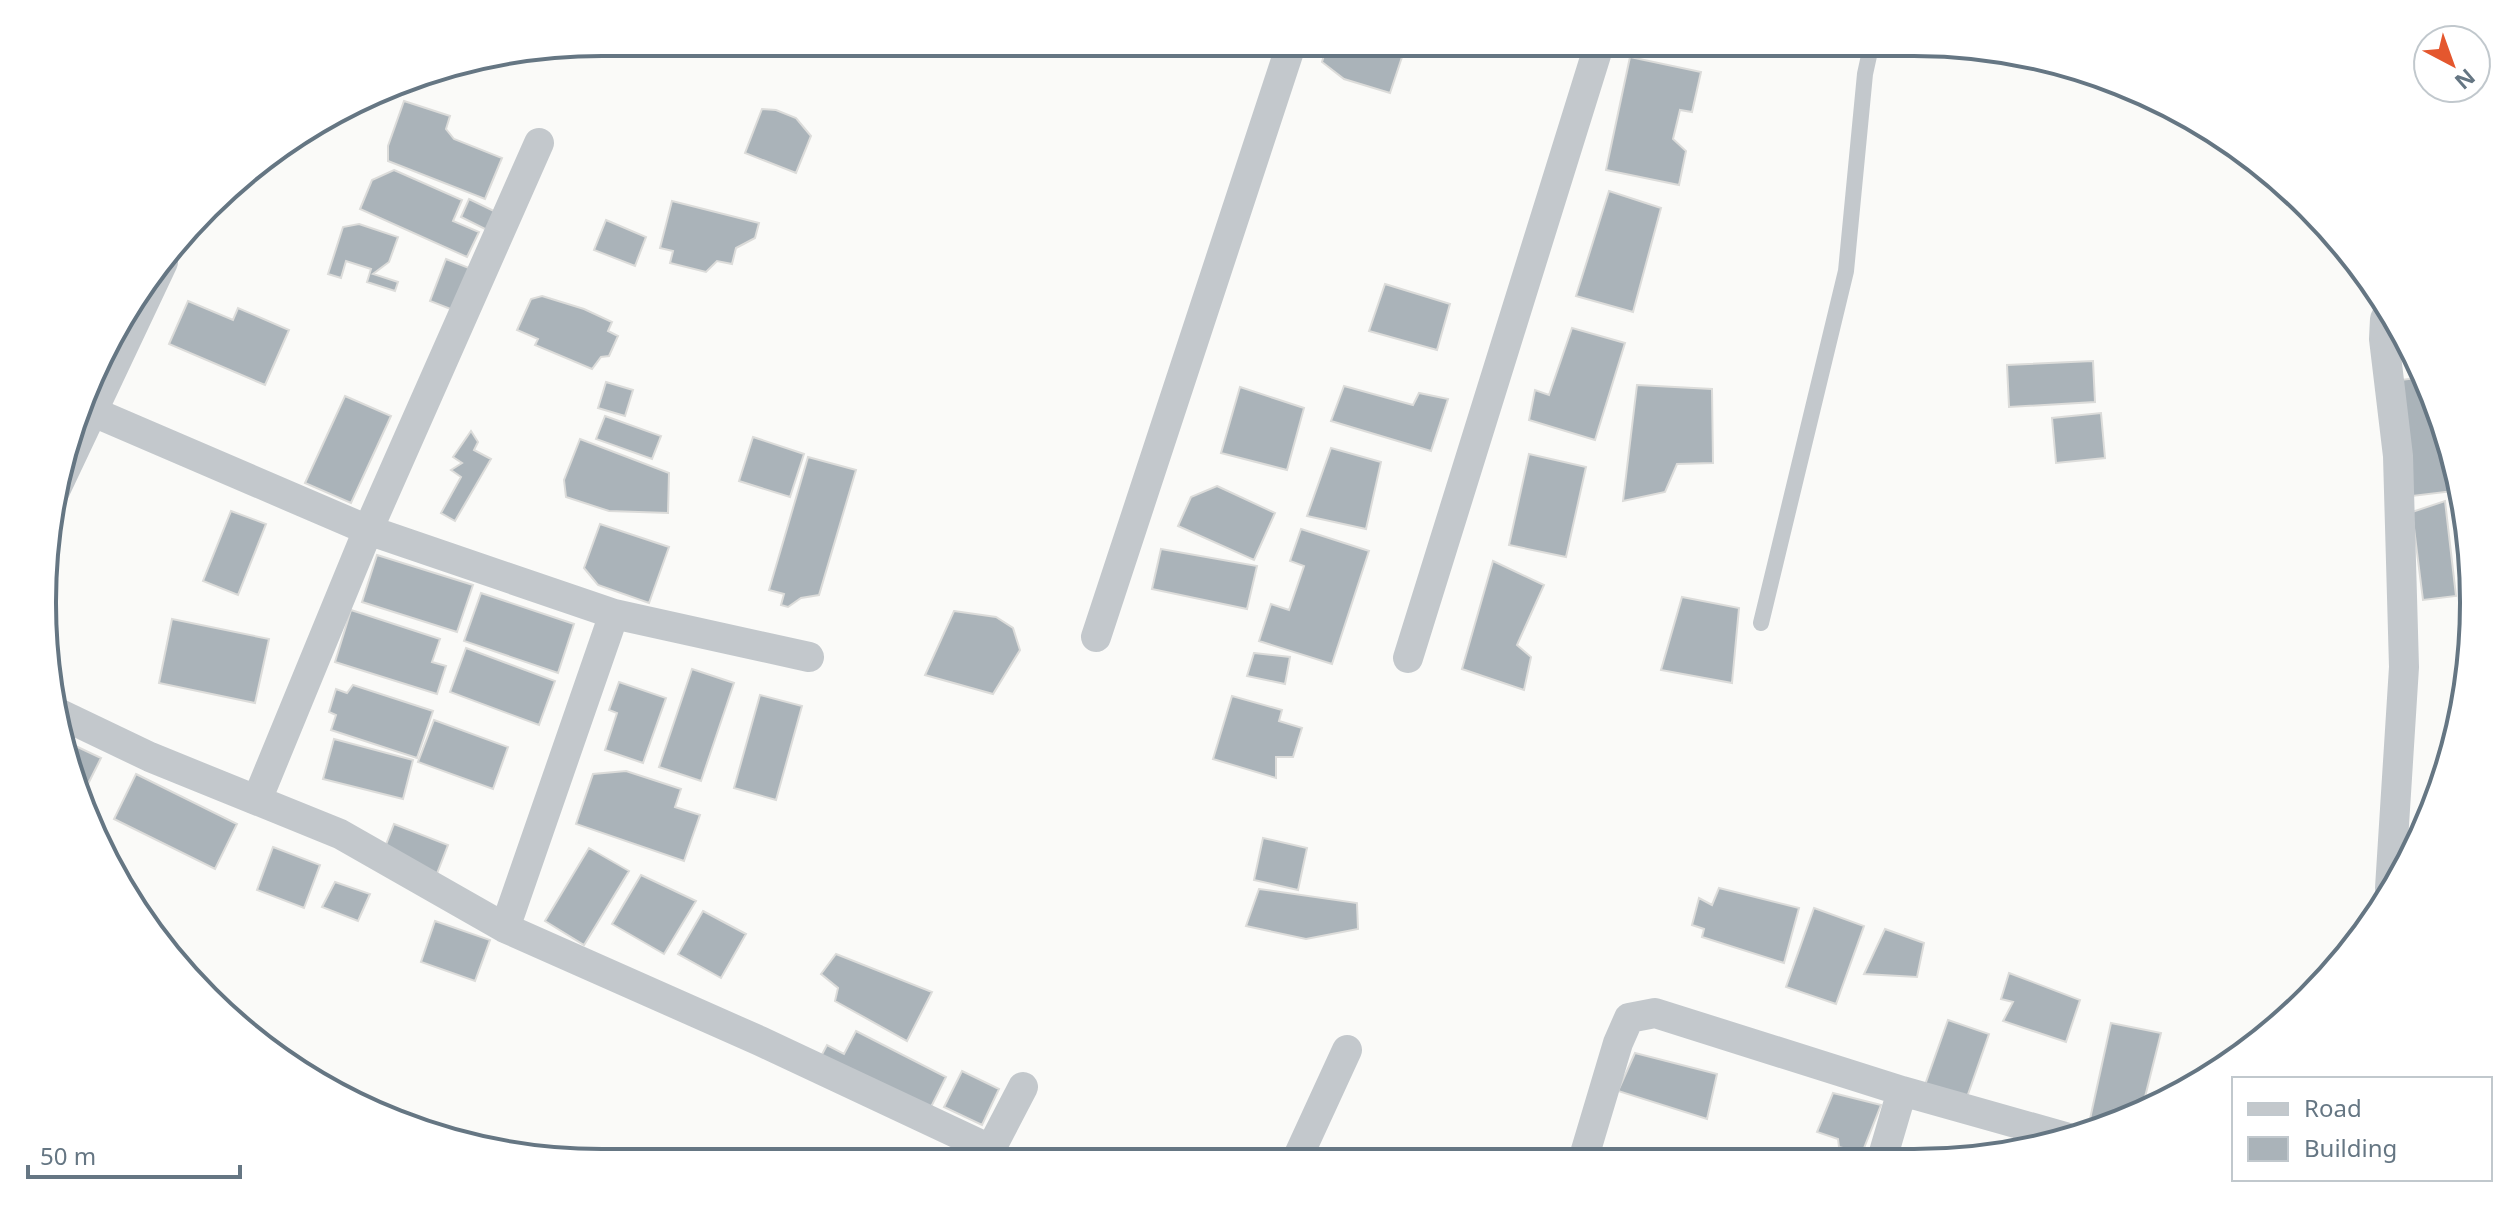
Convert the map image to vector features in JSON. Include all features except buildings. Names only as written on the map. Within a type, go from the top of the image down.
[{"type":"street","points":[[1096,637],[1287,56]]},
{"type":"street","points":[[1408,658],[1596,56]]},
{"type":"street","points":[[257,800],[368,530],[539,143]]},
{"type":"street","points":[[92,410],[136,318]]},
{"type":"street","points":[[2385,325],[2398,456],[2404,667],[2391,868]]},
{"type":"street","points":[[91,411],[368,530],[614,614],[809,657]]},
{"type":"street","points":[[505,928],[614,614]]},
{"type":"street","points":[[69,718],[150,757],[340,834],[505,928],[760,1041],[975,1149]]},
{"type":"street","points":[[1586,1149],[1618,1043],[1629,1018],[1655,1013],[1902,1091],[2047,1132]]},
{"type":"street","points":[[1302,1149],[1347,1050]]},
{"type":"street","points":[[990,1149],[1023,1087]]},
{"type":"street","points":[[1885,1149],[1902,1091]]},
{"type":"lane","points":[[1761,623],[1846,271],[1869,56]]}]
